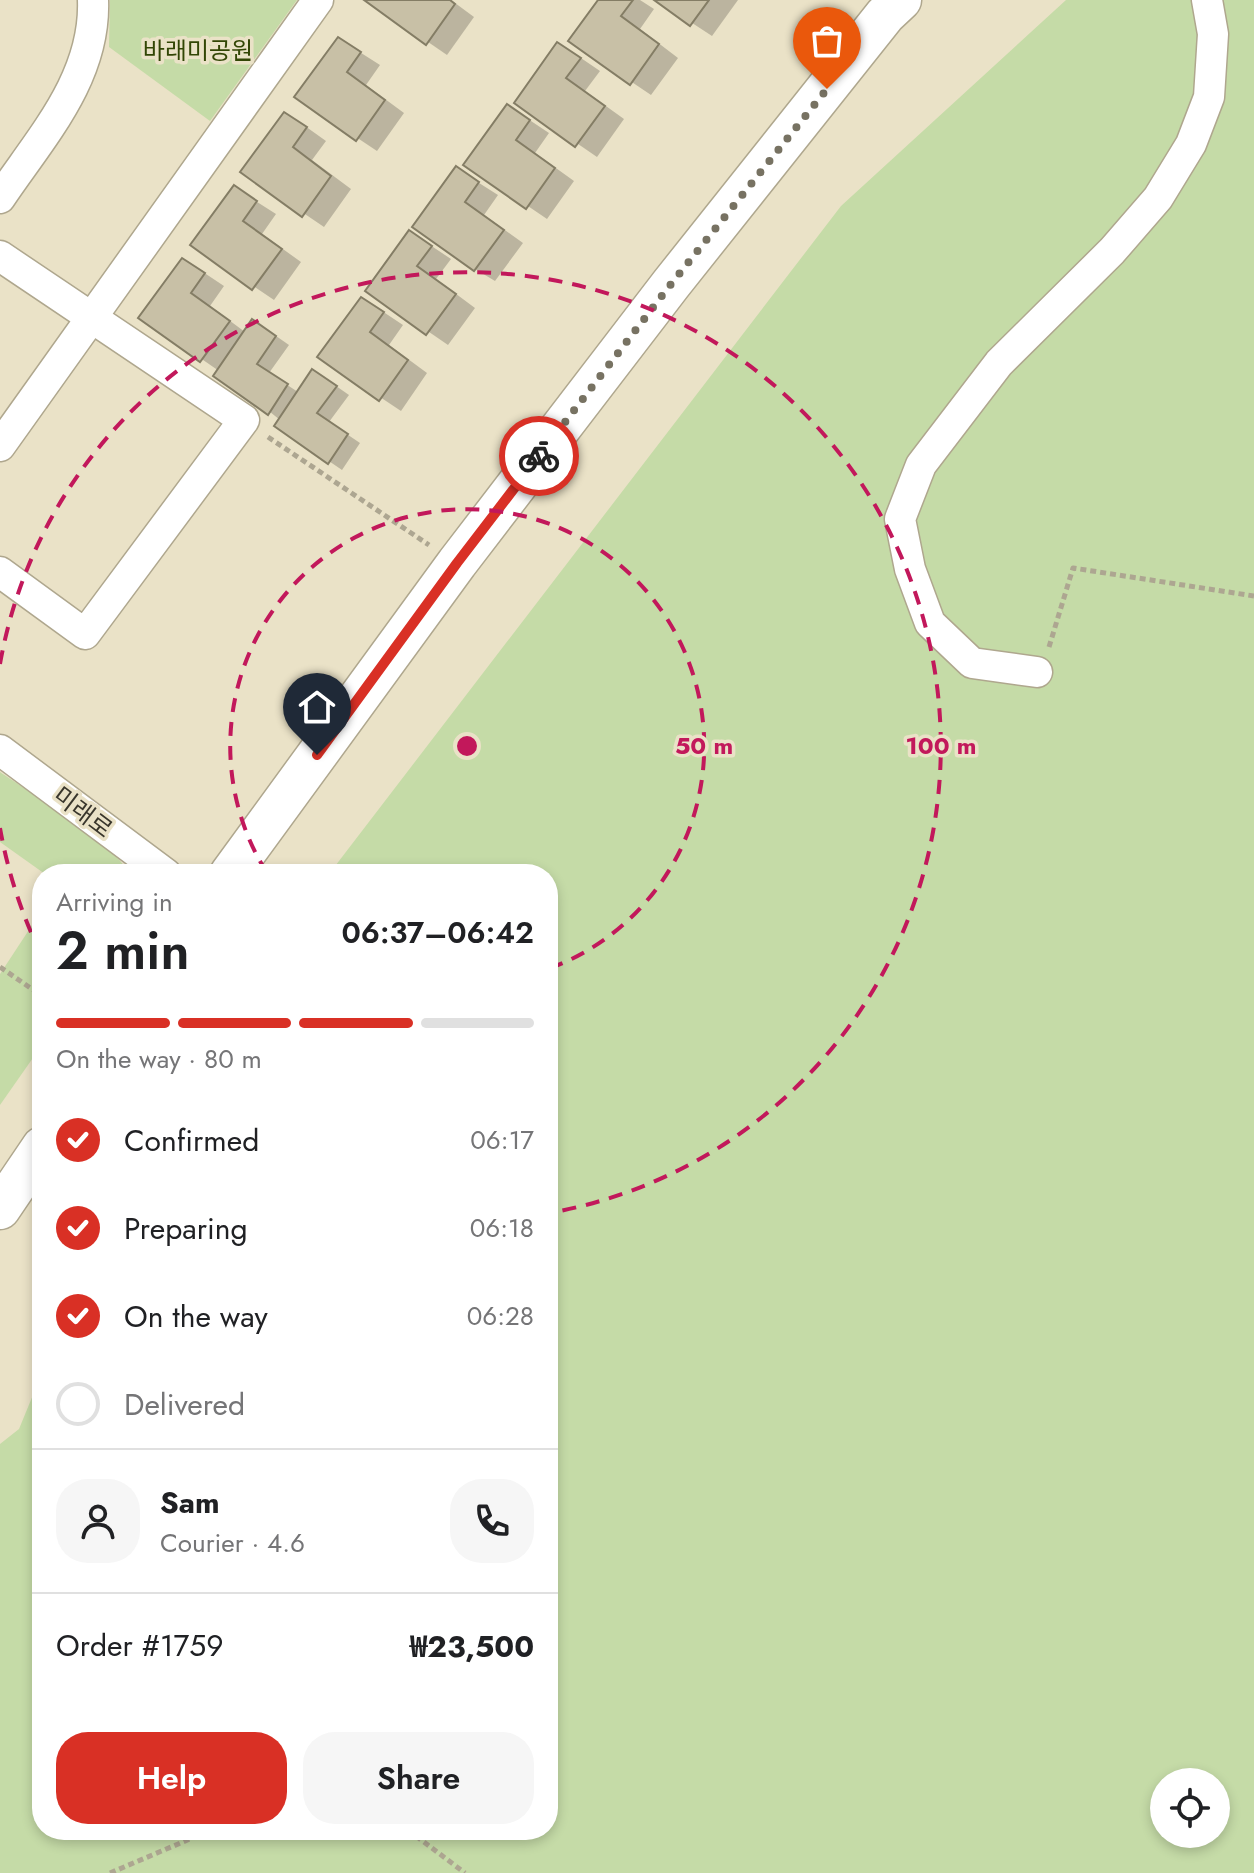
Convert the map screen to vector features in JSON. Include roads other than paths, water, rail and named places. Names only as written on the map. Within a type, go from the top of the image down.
[{"type":"main road","points":[[237,864],[457,563],[671,284],[885,15],[901,0]]},
{"type":"main road","points":[[0,1209],[32,1162]]},
{"type":"street","points":[[0,198],[71,93],[82,71],[89,50],[93,0]]},
{"type":"street","points":[[0,446],[318,0]]},
{"type":"street","points":[[1037,672],[972,663],[930,623],[910,569],[900,519],[921,465],[990,374],[1112,251],[1158,198],[1191,144],[1209,97],[1213,34],[1207,0]]},
{"type":"street","points":[[0,256],[244,420],[85,634],[0,572]]},
{"type":"street","name":"미래로","points":[[0,750],[153,864]]},
{"type":"park label","name":"바래미공원","points":[[198,50]]}]
